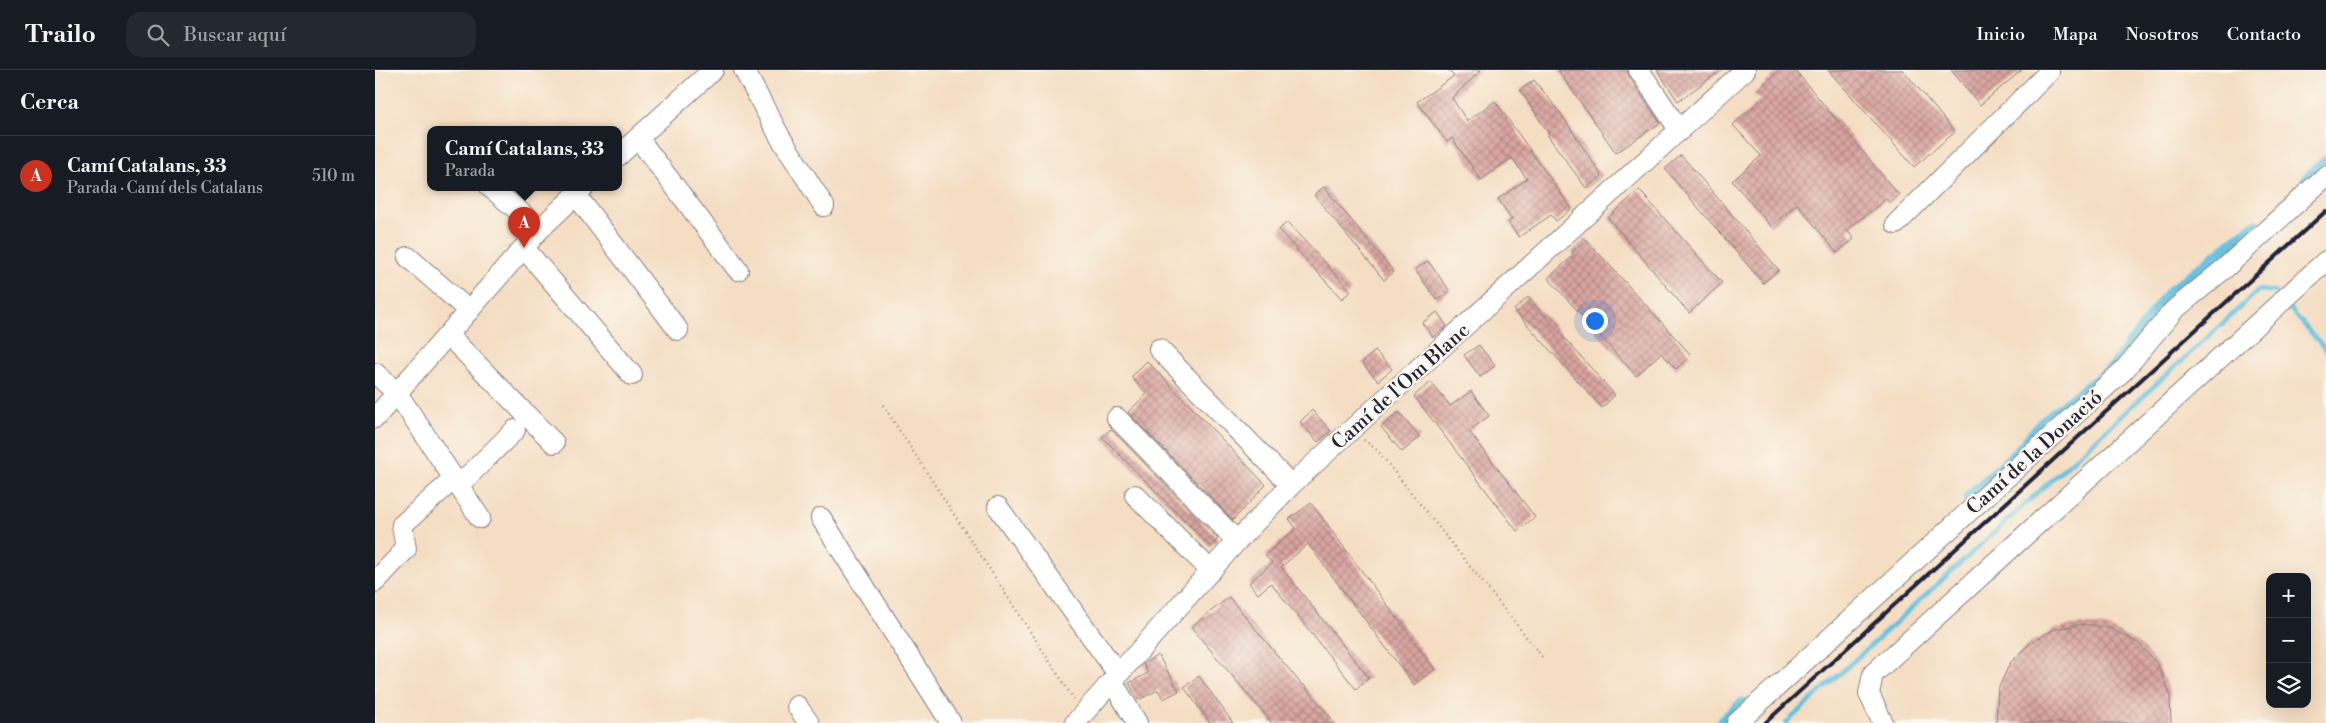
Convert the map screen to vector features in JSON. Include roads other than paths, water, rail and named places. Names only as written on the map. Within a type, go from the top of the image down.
[{"type":"street","points":[[622,152],[713,70]]},
{"type":"street","points":[[744,70],[780,137],[824,206]]},
{"type":"street","points":[[1639,70],[1680,131]]},
{"type":"street","name":"Camí de l'Om Blanc","points":[[1079,718],[1237,541],[1291,485],[1680,131],[1743,71]]},
{"type":"street","points":[[1896,224],[2049,71]]},
{"type":"street","points":[[638,138],[738,270]]},
{"type":"street","name":"Camí de la Donació","points":[[1737,723],[2124,370],[2174,310],[2224,269],[2326,176]]},
{"type":"street","points":[[495,191],[539,229]]},
{"type":"street","points":[[375,418],[539,229],[580,191],[678,330]]},
{"type":"street","points":[[524,248],[632,375]]},
{"type":"street","points":[[408,257],[469,310]]},
{"type":"street","points":[[1883,723],[1869,694],[1873,674],[2326,261]]},
{"type":"street","points":[[448,335],[554,443]]},
{"type":"street","points":[[1159,349],[1291,485]]},
{"type":"street","points":[[375,374],[397,393],[479,518]]},
{"type":"street","points":[[1117,418],[1237,541]]},
{"type":"street","points":[[375,582],[406,549],[402,525],[456,483],[515,430]]},
{"type":"street","points":[[1135,495],[1211,571]]},
{"type":"street","points":[[998,507],[1115,677],[1137,723]]},
{"type":"street","points":[[821,518],[951,723]]},
{"type":"street","points":[[797,706],[809,723]]},
{"type":"waterway","points":[[2307,181],[2326,163]]},
{"type":"waterway","points":[[1970,498],[2019,453],[2044,423],[2114,369],[2169,295],[2256,227]]},
{"type":"waterway","points":[[1786,723],[2259,290],[2275,292]]},
{"type":"waterway","points":[[2290,309],[2326,350]]},
{"type":"waterway","points":[[1723,723],[1743,705]]},
{"type":"railway","points":[[1765,723],[2326,211]]},
{"type":"place","name":"Camí Catalans, 33","points":[[524,248]]}]
